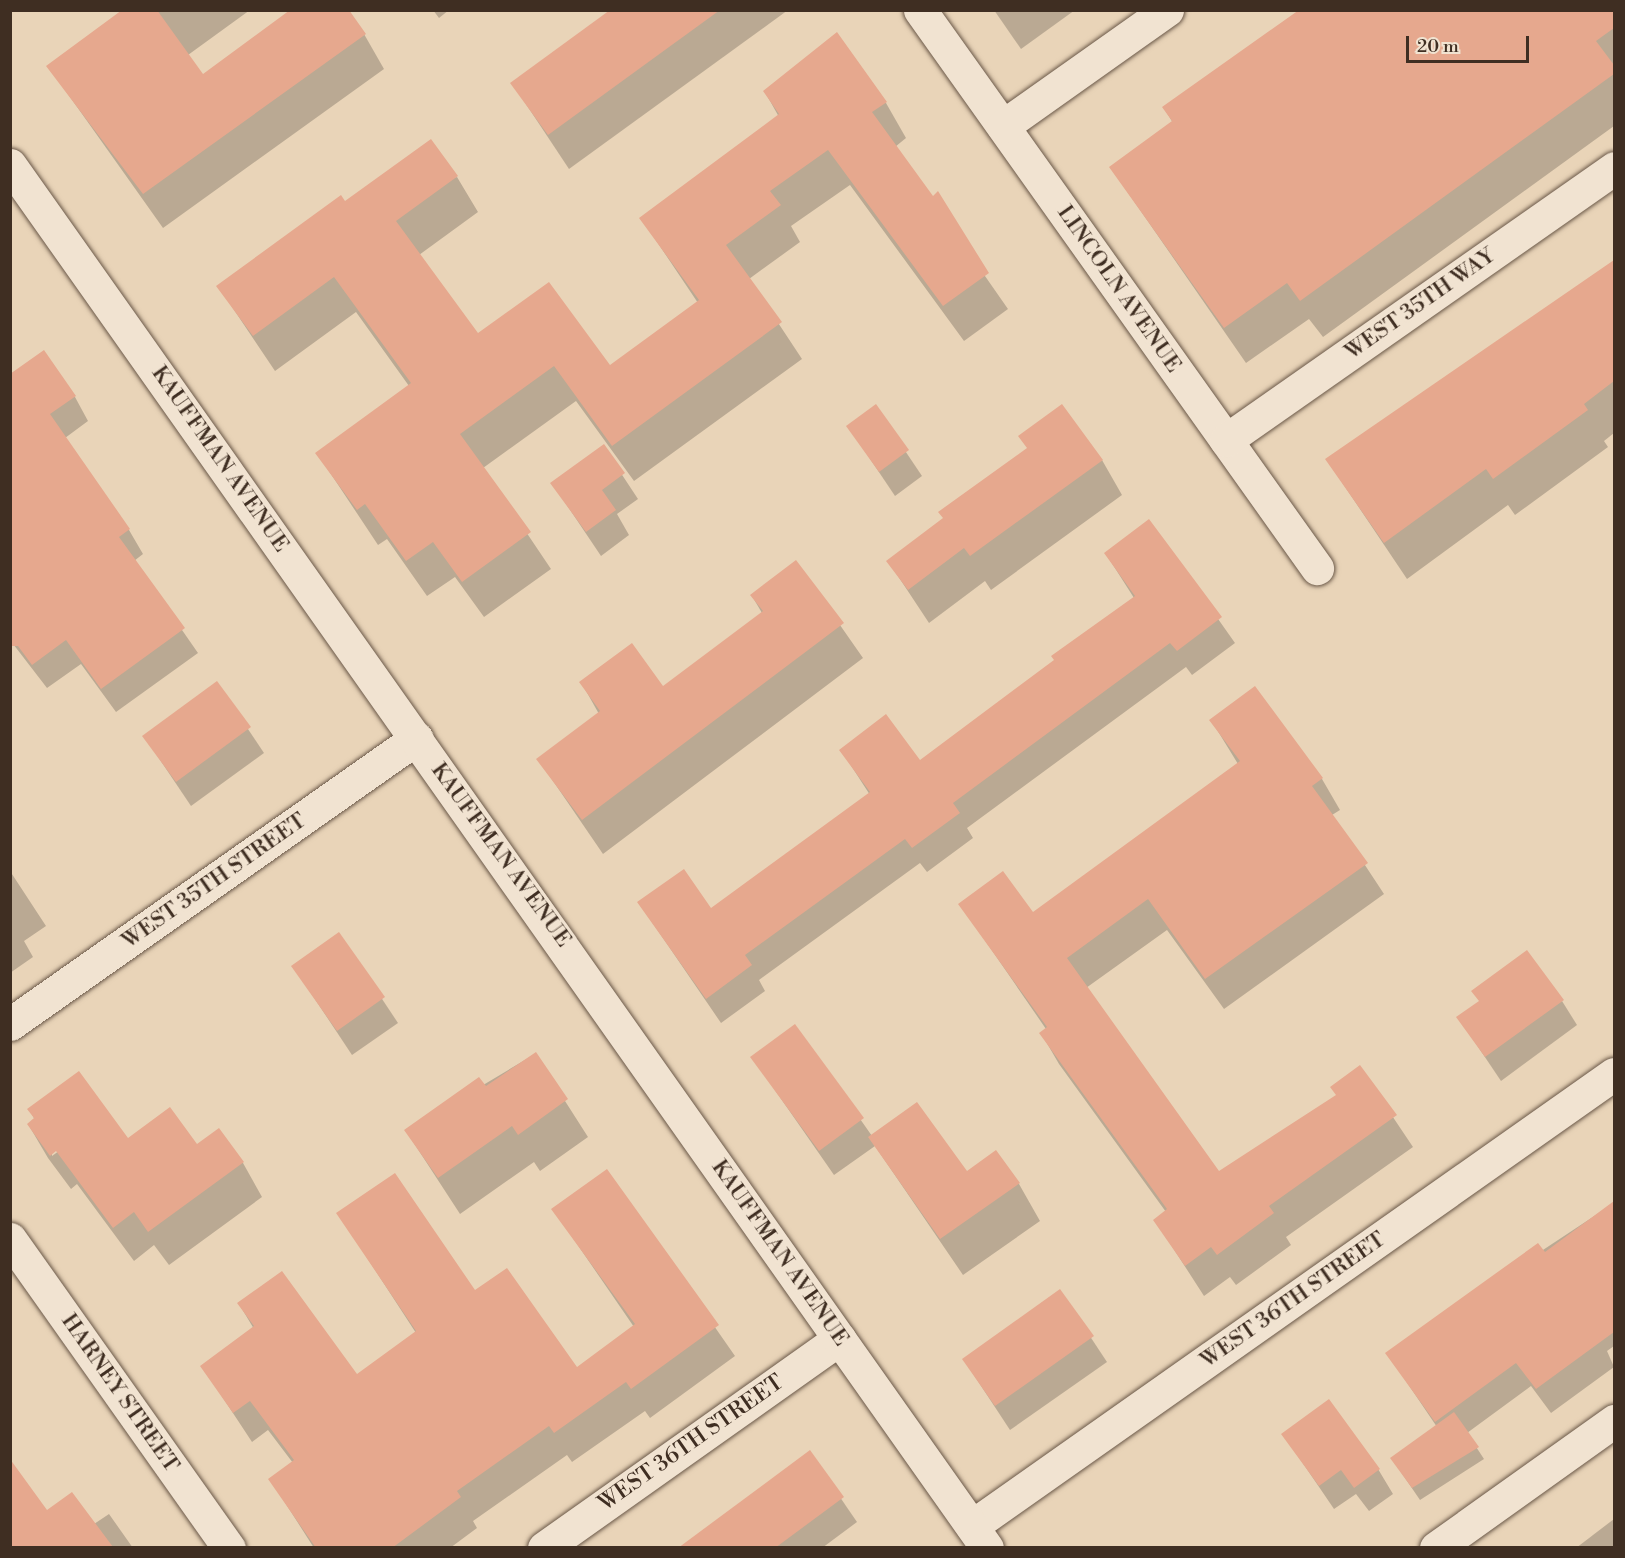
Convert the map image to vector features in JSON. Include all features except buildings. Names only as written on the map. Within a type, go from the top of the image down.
[{"type":"street","name":"LINCOLN AVENUE","points":[[920,10],[1317,568]]},
{"type":"street","points":[[1003,126],[1167,10]]},
{"type":"street","name":"KAUFFMAN AVENUE","points":[[10,165],[980,1537]]},
{"type":"street","name":"WEST 35TH WAY","points":[[1226,440],[1614,168]]},
{"type":"street","name":"WEST 35TH STREET","points":[[10,1024],[417,738]]},
{"type":"street","name":"WEST 36TH STREET","points":[[980,1537],[1614,1074]]},
{"type":"street","name":"HARNEY STREET","points":[[10,1239],[229,1548]]},
{"type":"street","name":"WEST 36TH STREET","points":[[544,1548],[838,1339]]},
{"type":"street","points":[[1436,1548],[1614,1421]]}]
